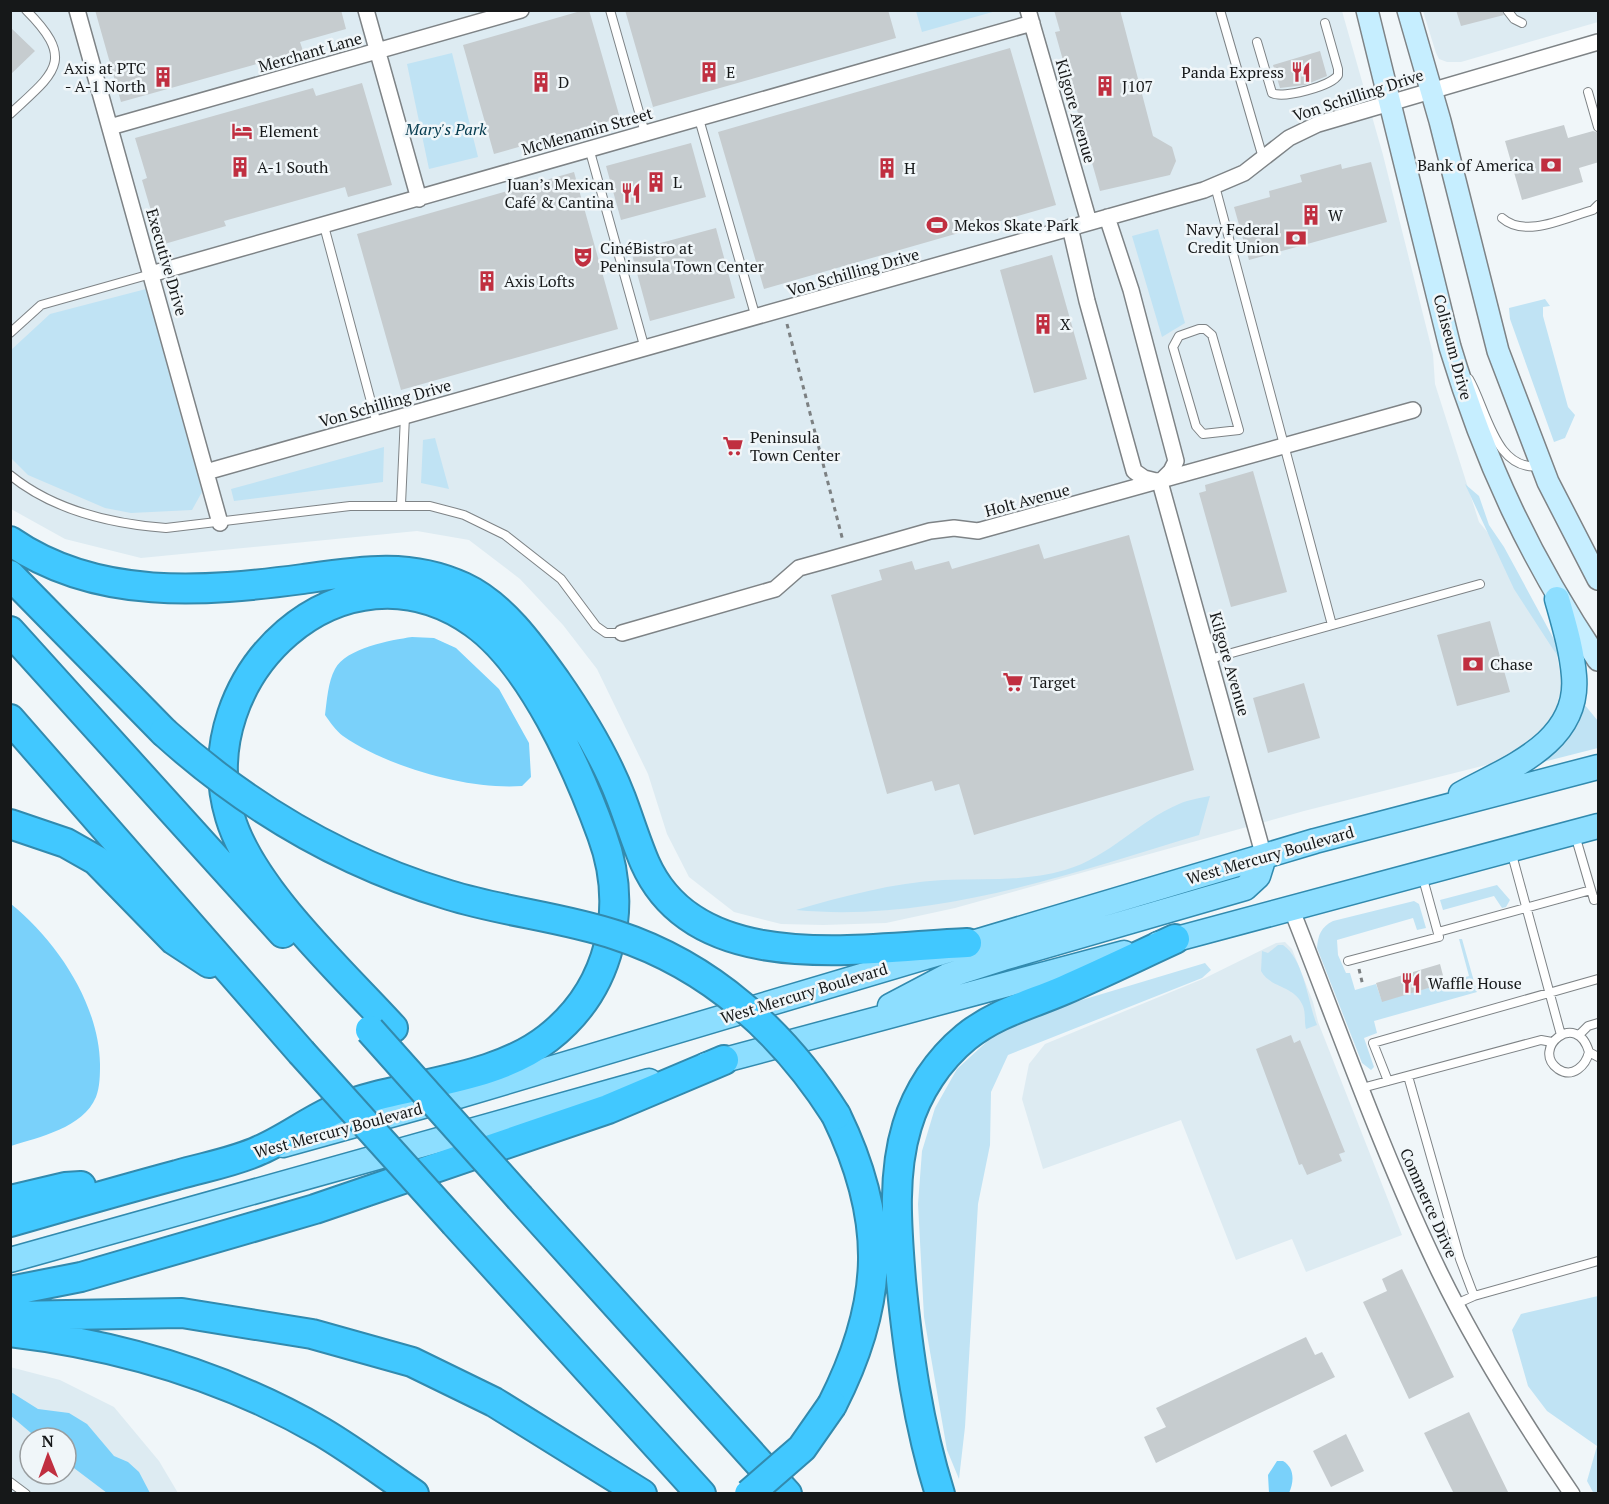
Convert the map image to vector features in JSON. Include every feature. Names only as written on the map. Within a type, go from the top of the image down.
[{"type":"highway","points":[[10,541],[70,570],[140,587],[178,590],[213,589],[371,569],[406,570],[439,577],[465,587],[489,602],[514,627],[572,705],[620,795],[645,864],[655,882],[684,913],[724,935],[767,947],[828,949],[967,943]]},
{"type":"highway","points":[[10,575],[164,732],[190,755],[256,805],[310,839],[362,863],[449,896],[616,935],[676,960],[719,987],[755,1016],[791,1052],[837,1115],[861,1173],[873,1233],[872,1295],[864,1332],[850,1370],[832,1405],[802,1448],[749,1494]]},
{"type":"highway","points":[[257,1152],[337,1109],[501,1063],[529,1050],[550,1037],[591,990],[612,939],[615,921],[614,885],[604,841],[572,761],[525,680],[498,645],[474,623],[450,609],[421,599],[393,594],[342,601],[297,622],[276,640],[259,661],[230,723],[223,776],[230,816],[246,856],[382,1029]]},
{"type":"highway","points":[[10,631],[382,1029],[530,1195],[593,1279],[787,1494]]},
{"type":"highway","points":[[10,720],[238,982],[701,1494]]},
{"type":"highway","points":[[10,824],[66,843],[96,860],[174,940],[238,982]]},
{"type":"highway","points":[[940,1494],[915,1395],[899,1255],[897,1200],[899,1161],[906,1127],[918,1095],[948,1054],[983,1025],[1008,1011],[1062,991],[1175,939]]},
{"type":"highway","points":[[10,1291],[81,1277],[315,1209],[608,1109],[724,1060]]},
{"type":"highway","name":"West Mercury Boulevard","points":[[10,1222],[257,1152]]},
{"type":"highway","points":[[10,1200],[65,1187],[158,1180]]},
{"type":"highway","points":[[10,1316],[182,1313],[312,1334],[423,1367],[494,1402],[642,1494]]},
{"type":"highway","points":[[10,1332],[90,1345],[200,1376],[285,1412],[322,1432],[414,1494]]},
{"type":"main road","points":[[1427,813],[1527,759],[1562,726],[1568,713],[1574,678],[1557,599]]},
{"type":"main road","name":"West Mercury Boulevard","points":[[257,1152],[456,1097],[967,943],[1264,857],[1599,767]]},
{"type":"main road","points":[[10,1260],[724,1060],[1599,826]]},
{"type":"main road","points":[[842,1030],[947,976],[1245,888],[1258,876],[1264,857]]},
{"type":"street","name":"Executive Drive","points":[[77,10],[220,523]]},
{"type":"street","points":[[366,10],[419,199]]},
{"type":"street","name":"Merchant Lane","points":[[110,126],[520,10]]},
{"type":"street","name":"Coliseum Drive","points":[[1367,10],[1450,347],[1488,456],[1511,509],[1557,599],[1599,660]]},
{"type":"street","points":[[1408,10],[1431,90],[1498,351],[1542,465],[1599,579]]},
{"type":"street","name":"McMenamin Street","points":[[151,274],[419,199],[589,148],[699,119],[1030,17]]},
{"type":"street","name":"Kilgore Avenue","points":[[1030,17],[1089,222]]},
{"type":"street","name":"Von Schilling Drive","points":[[206,472],[756,318],[1215,186],[1244,173],[1303,130],[1391,101],[1599,42]]},
{"type":"street","points":[[1070,227],[1087,301],[1134,471],[1144,478],[1160,482],[1171,471],[1176,461],[1131,290],[1107,217]]},
{"type":"street","name":"Holt Avenue","points":[[622,633],[775,589],[799,568],[846,554],[941,529],[978,531],[1413,410]]},
{"type":"street","name":"Kilgore Avenue","points":[[1160,482],[1264,857]]},
{"type":"street","name":"Commerce Drive","points":[[1291,908],[1412,1214],[1456,1304],[1497,1379],[1572,1494]]},
{"type":"lane","points":[[10,114],[43,83],[55,59],[53,40],[27,10]]},
{"type":"lane","points":[[610,10],[645,133]]},
{"type":"lane","points":[[1220,10],[1264,159]]},
{"type":"lane","points":[[1507,10],[1514,20],[1522,23]]},
{"type":"lane","points":[[1257,42],[1272,93],[1278,96],[1332,82],[1338,75],[1325,22]]},
{"type":"lane","points":[[1588,92],[1599,127]]},
{"type":"lane","points":[[699,119],[756,318]]},
{"type":"lane","points":[[589,148],[645,349]]},
{"type":"lane","points":[[1215,186],[1332,625]]},
{"type":"lane","points":[[1502,218],[1510,225],[1532,227],[1593,210],[1599,206]]},
{"type":"lane","points":[[324,226],[377,424]]},
{"type":"lane","points":[[10,333],[41,305],[151,274]]},
{"type":"lane","points":[[1199,329],[1205,329],[1212,335],[1239,430],[1203,434],[1196,426],[1173,347],[1179,336],[1199,329]]},
{"type":"lane","points":[[1450,347],[1479,396],[1502,448],[1518,465],[1530,467],[1542,465]]},
{"type":"lane","points":[[401,504],[405,416]]},
{"type":"lane","points":[[10,475],[40,495],[64,506],[117,522],[166,528],[350,506],[401,504],[430,506],[464,515],[505,535],[561,579],[596,626],[606,633],[622,633]]},
{"type":"lane","points":[[1210,659],[1480,584]]},
{"type":"lane","points":[[1574,833],[1594,900],[1599,899]]},
{"type":"lane","points":[[1511,850],[1561,1035]]},
{"type":"lane","points":[[1352,960],[1439,937],[1422,873]]},
{"type":"lane","points":[[1438,932],[1591,890]]},
{"type":"lane","points":[[1388,1081],[1373,1043],[1599,979]]},
{"type":"lane","points":[[1579,1035],[1588,1026],[1599,1023]]},
{"type":"lane","points":[[1569,1032],[1579,1035],[1586,1042],[1589,1052],[1587,1062],[1579,1069],[1569,1072],[1560,1070],[1552,1062],[1549,1053],[1552,1042],[1569,1032]]},
{"type":"lane","points":[[1362,1088],[1541,1040],[1552,1042]]},
{"type":"lane","points":[[1589,1052],[1599,1057]]},
{"type":"lane","points":[[1408,1076],[1450,1226],[1474,1296]]},
{"type":"lane","points":[[1456,1304],[1474,1296],[1599,1261]]},
{"type":"lane","points":[[10,1482],[26,1494]]},
{"type":"path","points":[[785,318],[846,554]]},
{"type":"path","points":[[1352,960],[1363,986]]},
{"type":"shaded area","name":"Peninsula Town Center","points":[[11,11],[1342,11],[1383,155],[1433,354],[1435,384],[1479,522],[1502,550],[1557,656],[1562,684],[1555,713],[1531,742],[1498,762],[1304,811],[955,908],[886,923],[823,925],[781,924],[734,912],[689,877],[667,834],[648,774],[597,669],[563,625],[520,579],[469,540],[417,531],[141,558],[65,539],[11,509]]},
{"type":"shaded area","points":[[1423,11],[1598,11],[1598,22],[1461,62],[1447,62],[1439,59],[1436,53]]},
{"type":"shaded area","points":[[1285,942],[1292,949],[1313,1002],[1318,1022],[1402,1235],[1306,1272],[1292,1239],[1236,1260],[1181,1120],[1043,1169],[1022,1099],[1029,1064],[1045,1044],[1205,978],[1276,943]]},
{"type":"shaded area","points":[[10,1367],[60,1380],[114,1407],[159,1461],[178,1493],[11,1493]]},
{"type":"green space","points":[[916,10],[996,11],[922,32]]},
{"type":"green space","name":"Mary's Park","points":[[452,53],[478,157],[429,169],[407,64]]},
{"type":"green space","points":[[1158,229],[1185,323],[1162,337],[1132,236]]},
{"type":"green space","points":[[146,289],[202,492],[192,510],[131,513],[105,508],[28,475],[11,458],[11,350],[50,314]]},
{"type":"green space","points":[[1545,299],[1550,306],[1543,307],[1543,316],[1568,407],[1575,415],[1565,438],[1554,442],[1510,319],[1509,308]]},
{"type":"green space","points":[[435,438],[449,489],[421,483],[423,440]]},
{"type":"green space","points":[[384,447],[383,482],[234,501],[231,489]]},
{"type":"green space","points":[[1465,484],[1479,496],[1489,525],[1504,547],[1556,643],[1562,663],[1514,589]]},
{"type":"green space","points":[[1584,704],[1598,721],[1598,748],[1543,762],[1572,729]]},
{"type":"green space","points":[[1210,796],[1199,835],[1050,879],[1000,892],[898,909],[847,912],[796,910],[850,895],[905,884],[943,880],[1019,878],[1065,870],[1096,857],[1164,811],[1186,801]]},
{"type":"green space","points":[[1497,885],[1510,900],[1506,907],[1502,908],[1494,896],[1443,910],[1440,900]]},
{"type":"green space","points":[[1414,901],[1419,904],[1426,928],[1417,930],[1413,918],[1337,940],[1338,955],[1346,973],[1350,973],[1355,990],[1376,984],[1382,1001],[1469,976],[1459,939],[1462,939],[1477,992],[1374,1021],[1377,1033],[1364,1038],[1374,1067],[1371,1070],[1362,1063],[1317,948],[1318,939],[1323,929],[1333,921]]},
{"type":"green space","points":[[1278,945],[1283,945],[1296,960],[1317,1025],[1306,1029],[1304,1009],[1299,999],[1289,990],[1265,977],[1261,971],[1262,951],[1268,953]]},
{"type":"green space","points":[[1205,963],[1211,970],[1202,978],[1008,1055],[991,1092],[990,1145],[978,1204],[965,1427],[959,1479],[947,1450],[924,1317],[918,1204],[922,1151],[935,1108],[957,1069],[993,1036],[1042,1012]]},
{"type":"green space","points":[[1598,1296],[1598,1493],[1594,1494],[1587,1481],[1597,1446],[1547,1411],[1528,1386],[1512,1330],[1521,1314]]},
{"type":"water","points":[[412,637],[434,638],[456,648],[499,689],[529,743],[531,777],[522,786],[478,784],[453,780],[405,766],[361,747],[343,736],[325,715],[333,674],[341,662],[359,650],[370,646]]},
{"type":"water","points":[[11,904],[44,936],[72,975],[84,997],[92,1019],[98,1041],[100,1064],[99,1085],[90,1108],[71,1124],[59,1130],[11,1146]]},
{"type":"water","points":[[11,1392],[38,1409],[69,1413],[87,1424],[114,1456],[128,1462],[139,1472],[150,1493],[107,1493],[78,1471],[78,1426],[23,1426],[11,1416]]},
{"type":"water","points":[[1277,1461],[1283,1461],[1290,1467],[1292,1484],[1289,1493],[1269,1493],[1268,1475]]},
{"type":"building","name":"Axis at PTC - A-1 North","points":[[95,10],[341,10],[346,29],[300,42],[303,51],[121,102]]},
{"type":"building","name":"D","points":[[589,10],[620,118],[494,154],[463,45]]},
{"type":"building","name":"E","points":[[625,10],[888,10],[896,38],[653,107]]},
{"type":"building","name":"J107","points":[[1054,10],[1120,10],[1153,136],[1172,147],[1176,161],[1170,175],[1100,191],[1055,32],[1060,31]]},
{"type":"building","points":[[1456,10],[1501,10],[1504,15],[1461,26]]},
{"type":"building","points":[[10,27],[35,51],[10,75]]},
{"type":"building","name":"H","points":[[1010,48],[1056,205],[764,289],[718,132]]},
{"type":"building","name":"Panda Express","points":[[1320,51],[1327,76],[1305,85],[1280,88],[1273,65]]},
{"type":"building","name":"A-1 South","points":[[362,83],[392,185],[348,197],[345,187],[224,221],[226,226],[161,245],[142,180],[147,178],[135,138],[313,88],[316,96]]},
{"type":"building","name":"Bank of America","points":[[1564,125],[1568,138],[1593,131],[1599,133],[1599,162],[1579,168],[1583,182],[1522,200],[1505,141]]},
{"type":"building","name":"L","points":[[691,143],[706,197],[621,220],[606,166]]},
{"type":"building","name":"W","points":[[1371,162],[1387,222],[1249,260],[1234,207],[1270,197],[1269,191],[1302,182],[1300,175],[1341,164],[1342,169]]},
{"type":"building","name":"Axis Lofts","points":[[574,172],[618,329],[401,390],[357,234]]},
{"type":"building","points":[[716,228],[735,298],[650,321],[631,251]]},
{"type":"building","name":"X","points":[[1052,255],[1087,379],[1034,393],[1000,270]]},
{"type":"building","points":[[1253,471],[1287,592],[1231,607],[1199,493],[1206,491],[1205,485]]},
{"type":"building","name":"Target","points":[[1129,535],[1194,770],[974,835],[959,784],[935,791],[932,781],[887,794],[831,595],[882,580],[879,570],[912,561],[915,570],[949,561],[952,569],[1039,544],[1044,559]]},
{"type":"building","name":"Chase","points":[[1490,621],[1510,692],[1457,706],[1437,635]]},
{"type":"building","points":[[1304,683],[1320,738],[1268,753],[1253,698]]},
{"type":"building","name":"Waffle House","points":[[1440,964],[1445,983],[1382,1002],[1376,983]]},
{"type":"building","points":[[1291,1035],[1294,1043],[1300,1040],[1345,1152],[1339,1154],[1342,1161],[1307,1175],[1302,1164],[1299,1165],[1256,1049]]},
{"type":"building","points":[[1402,1269],[1454,1377],[1409,1399],[1363,1302],[1387,1291],[1382,1279]]},
{"type":"building","points":[[1306,1337],[1315,1355],[1322,1352],[1335,1377],[1156,1463],[1144,1437],[1166,1427],[1156,1408]]},
{"type":"building","points":[[1469,1412],[1509,1494],[1454,1494],[1424,1433]]},
{"type":"building","points":[[1346,1434],[1364,1471],[1331,1487],[1313,1451]]},
{"type":"place","name":"E","points":[[709,72]]},
{"type":"place","name":"Panda Express","points":[[1301,72]]},
{"type":"place","name":"Axis at PTC - A-1 North","points":[[163,77]]},
{"type":"place","name":"D","points":[[541,82]]},
{"type":"place","name":"J107","points":[[1105,86]]},
{"type":"place","name":"Element","points":[[242,131]]},
{"type":"place","name":"Bank of America","points":[[1551,165]]},
{"type":"place","name":"A-1 South","points":[[240,167]]},
{"type":"place","name":"H","points":[[887,168]]},
{"type":"place","name":"L","points":[[656,182]]},
{"type":"place","name":"Juan’s Mexican Café & Cantina","points":[[631,193]]},
{"type":"place","name":"W","points":[[1311,215]]},
{"type":"place","name":"Mekos Skate Park","points":[[937,225]]},
{"type":"place","name":"Navy Federal Credit Union","points":[[1296,238]]},
{"type":"place","name":"CinéBistro at Peninsula Town Center","points":[[583,257]]},
{"type":"place","name":"Axis Lofts","points":[[487,281]]},
{"type":"place","name":"X","points":[[1043,324]]},
{"type":"place","name":"Peninsula Town Center","points":[[733,446]]},
{"type":"place","name":"Chase","points":[[1473,664]]},
{"type":"place","name":"Target","points":[[1013,682]]},
{"type":"place","name":"Waffle House","points":[[1411,983]]}]
